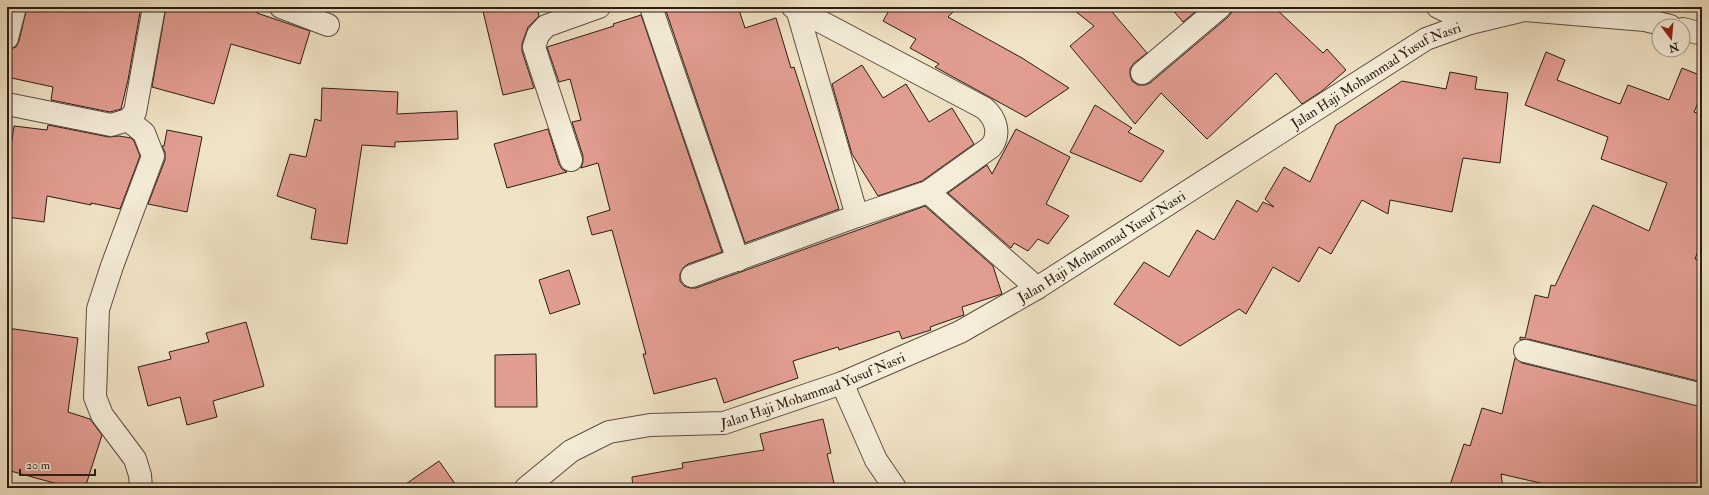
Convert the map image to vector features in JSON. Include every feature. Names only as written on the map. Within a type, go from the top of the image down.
[{"type":"street","points":[[7,38],[15,7]]},
{"type":"street","points":[[7,104],[111,125],[128,120],[135,112],[154,7]]},
{"type":"street","points":[[281,7],[328,25]]},
{"type":"street","points":[[571,160],[534,46],[538,35],[546,26],[599,7]]},
{"type":"street","points":[[651,7],[738,260]]},
{"type":"street","points":[[1142,73],[1220,7]]},
{"type":"street","points":[[1438,7],[1470,23]]},
{"type":"street","points":[[795,8],[857,216]]},
{"type":"street","points":[[692,276],[928,192],[991,147],[995,142],[997,132],[995,122],[991,114],[984,108],[795,8]]},
{"type":"street","name":"Jalan Haji Mohammad Yusuf Nasri","points":[[526,488],[571,451],[609,432],[650,425],[724,423],[842,383],[960,332],[1037,288],[1426,39],[1470,23],[1525,10],[1647,13],[1656,18]]},
{"type":"street","points":[[1691,31],[1702,34]]},
{"type":"street","points":[[128,120],[144,133],[153,156],[112,266],[98,309],[95,397],[102,416],[135,459],[140,475],[141,488]]},
{"type":"street","points":[[928,192],[1037,288]]},
{"type":"street","points":[[1525,351],[1702,395]]},
{"type":"street","points":[[842,383],[876,460],[895,488]]},
{"type":"building","points":[[27,7],[141,7],[128,80],[121,109],[110,112],[51,100],[53,87],[7,77],[7,50],[16,47],[19,41]]},
{"type":"building","points":[[166,7],[259,7],[257,13],[310,31],[300,64],[231,44],[214,104],[152,87]]},
{"type":"building","points":[[482,7],[537,7],[539,16],[528,27],[522,44],[522,51],[534,88],[503,95]]},
{"type":"building","points":[[738,7],[745,28],[776,18],[791,68],[794,67],[839,209],[745,243],[665,8]]},
{"type":"building","points":[[891,7],[958,7],[948,17],[1022,58],[1069,88],[1026,117],[935,67],[939,64],[910,48],[916,39],[883,21]]},
{"type":"building","points":[[1070,7],[1108,7],[1147,53],[1134,63],[1130,69],[1132,81],[1138,85],[1150,83],[1228,17],[1232,12],[1232,7],[1274,7],[1323,53],[1327,49],[1346,70],[1322,91],[1302,104],[1276,73],[1207,139],[1161,93],[1135,124],[1070,46],[1094,26]]},
{"type":"building","points":[[1170,7],[1201,7],[1183,22]]},
{"type":"building","points":[[641,15],[722,252],[688,264],[683,268],[680,274],[680,281],[684,286],[696,288],[925,206],[993,266],[1002,294],[962,307],[964,315],[930,327],[931,330],[902,339],[899,331],[839,350],[838,347],[793,361],[798,378],[724,403],[716,378],[654,394],[643,354],[646,354],[612,230],[592,235],[587,217],[610,210],[598,163],[581,168],[583,156],[572,122],[581,120],[570,79],[559,82],[547,47],[614,26],[613,24]]},
{"type":"building","points":[[1546,52],[1565,60],[1557,80],[1620,104],[1628,85],[1669,100],[1682,68],[1702,76],[1702,94],[1694,112],[1702,115],[1702,240],[1695,259],[1702,262],[1702,382],[1528,339],[1520,340],[1520,337],[1525,338],[1535,295],[1548,298],[1551,285],[1555,286],[1593,205],[1649,231],[1667,183],[1601,159],[1608,137],[1525,105]]},
{"type":"building","points":[[862,65],[883,98],[906,84],[929,122],[952,108],[974,144],[922,181],[878,196],[852,154],[832,84]]},
{"type":"building","points":[[1450,72],[1477,77],[1475,89],[1508,93],[1500,163],[1463,158],[1452,212],[1390,200],[1388,214],[1362,200],[1331,254],[1319,247],[1299,282],[1273,267],[1246,314],[1239,309],[1180,346],[1114,304],[1144,262],[1169,277],[1197,230],[1214,240],[1237,200],[1257,212],[1263,202],[1274,207],[1265,199],[1284,167],[1310,182],[1336,125],[1402,81],[1446,89]]},
{"type":"building","points":[[322,88],[398,92],[397,114],[457,111],[458,139],[395,142],[395,147],[362,145],[347,244],[311,239],[316,209],[277,196],[290,154],[306,157],[315,119],[321,121]]},
{"type":"building","points":[[1095,105],[1132,128],[1128,132],[1164,151],[1141,182],[1070,152]]},
{"type":"building","points":[[48,125],[109,137],[119,136],[131,138],[134,141],[140,156],[120,209],[47,196],[44,222],[7,217],[7,175],[14,126],[47,130]]},
{"type":"building","points":[[548,129],[559,164],[562,169],[567,172],[507,188],[494,144]]},
{"type":"building","points":[[1016,129],[1070,157],[1046,204],[1069,216],[1048,244],[1038,239],[1028,251],[1014,243],[1011,248],[948,193],[987,165],[992,174]]},
{"type":"building","points":[[167,130],[202,137],[187,212],[148,204],[165,160],[165,152],[162,146],[164,146]]},
{"type":"building","points":[[569,270],[580,304],[550,314],[539,280]]},
{"type":"building","points":[[246,322],[264,386],[213,401],[217,417],[187,425],[180,397],[148,406],[138,367],[171,359],[169,352],[209,342],[206,333]]},
{"type":"building","points":[[7,328],[78,338],[68,412],[90,419],[102,435],[85,488],[72,488],[7,470]]},
{"type":"building","points":[[536,354],[537,407],[495,407],[495,355]]},
{"type":"building","points":[[1515,358],[1522,363],[1702,407],[1702,488],[1562,488],[1501,474],[1503,488],[1449,488],[1464,444],[1470,446],[1482,408],[1502,414]]},
{"type":"building","points":[[823,419],[831,453],[827,454],[834,483],[813,488],[633,488],[632,477],[683,468],[682,463],[764,450],[760,434]]},
{"type":"building","points":[[439,461],[458,488],[400,488]]}]
